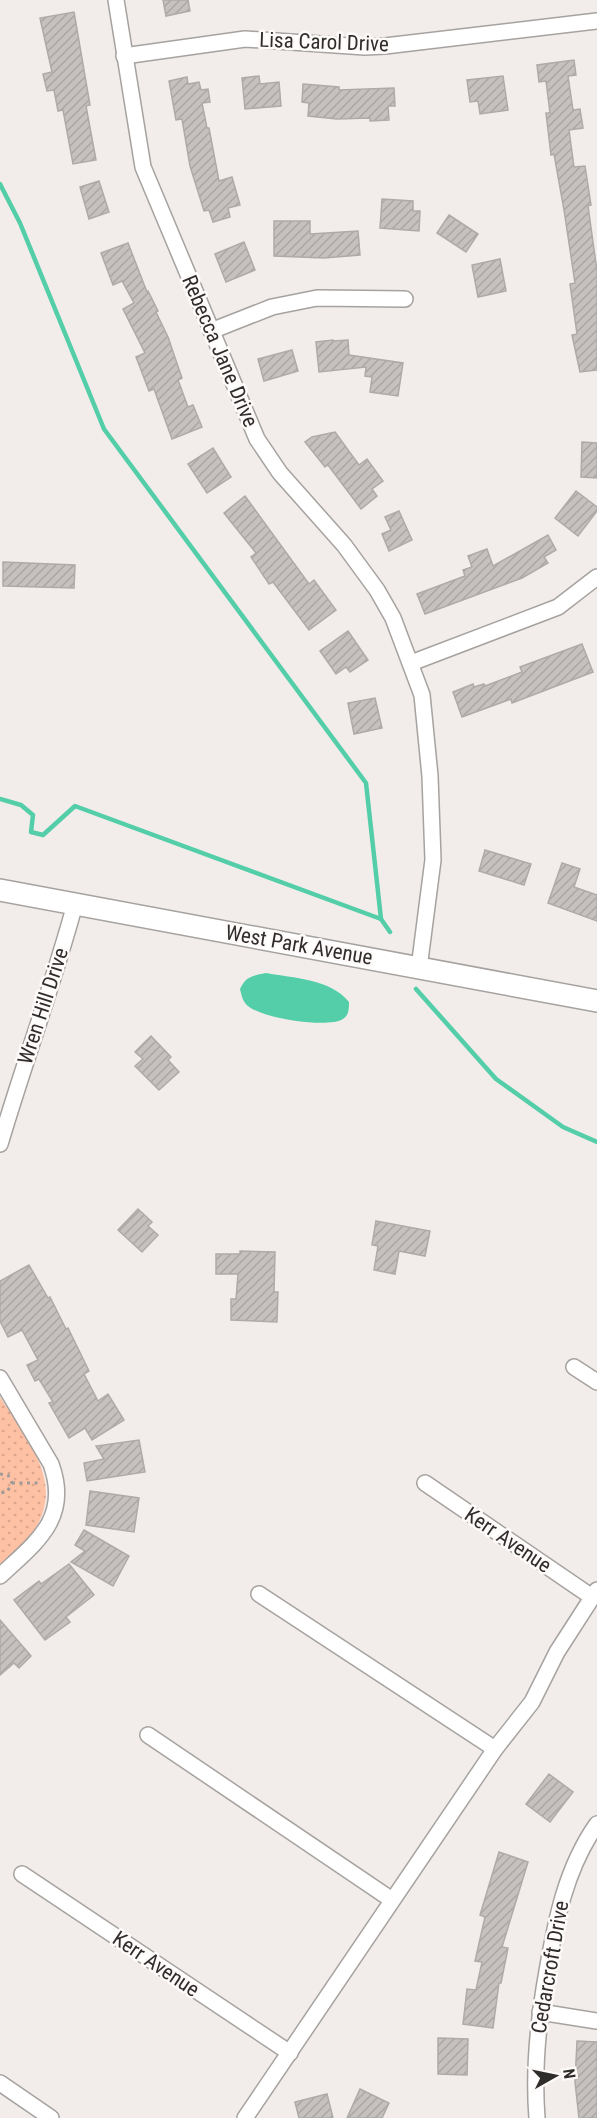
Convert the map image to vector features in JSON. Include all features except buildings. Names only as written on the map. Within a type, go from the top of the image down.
[{"type":"main road","name":"West Park Avenue","points":[[0,890],[597,1001]]},
{"type":"street","name":"Rebecca Jane Drive","points":[[116,0],[143,167],[257,439],[280,473],[362,568],[393,618],[422,695],[430,776],[434,860],[419,968]]},
{"type":"street","name":"Lisa Carol Drive","points":[[124,56],[245,39],[365,47],[385,46],[597,21]]},
{"type":"street","points":[[211,331],[272,307],[317,298],[405,299]]},
{"type":"street","points":[[411,663],[558,607],[597,577]]},
{"type":"street","name":"Wren Hill Drive","points":[[0,1144],[75,904]]},
{"type":"street","points":[[574,1367],[597,1382]]},
{"type":"street","points":[[0,1378],[51,1464],[56,1478],[53,1516],[42,1536],[0,1576]]},
{"type":"street","name":"Kerr Avenue","points":[[245,2118],[495,1749],[531,1702],[556,1652],[595,1594],[425,1483]]},
{"type":"street","points":[[259,1594],[495,1749]]},
{"type":"street","points":[[148,1735],[392,1900]]},
{"type":"street","name":"Cedarcroft Drive","points":[[537,2118],[535,2069],[540,2012],[561,1900],[575,1862],[597,1824]]},
{"type":"street","name":"Kerr Avenue","points":[[22,1874],[290,2053]]},
{"type":"street","points":[[540,2012],[597,2021]]},
{"type":"street","points":[[0,2083],[51,2118]]},
{"type":"path","points":[[0,1474],[8,1475],[12,1483]]},
{"type":"path","points":[[12,1483],[40,1483]]},
{"type":"path","points":[[0,1493],[7,1492],[12,1483]]},
{"type":"shaded area","points":[[266,973],[311,981],[332,988],[349,1002],[348,1014],[335,1022],[323,1023],[276,1017],[251,1008],[245,1003],[240,989],[250,977]]},
{"type":"shaded area","points":[[0,1397],[21,1428],[39,1462],[46,1496],[42,1514],[33,1532],[0,1565]]},
{"type":"waterway","points":[[0,184],[20,223],[104,429],[366,783],[381,919],[390,932]]},
{"type":"waterway","points":[[0,799],[21,805],[33,815],[31,832],[43,835],[75,806],[381,919]]},
{"type":"waterway","points":[[416,989],[496,1079],[563,1127],[597,1142]]}]
